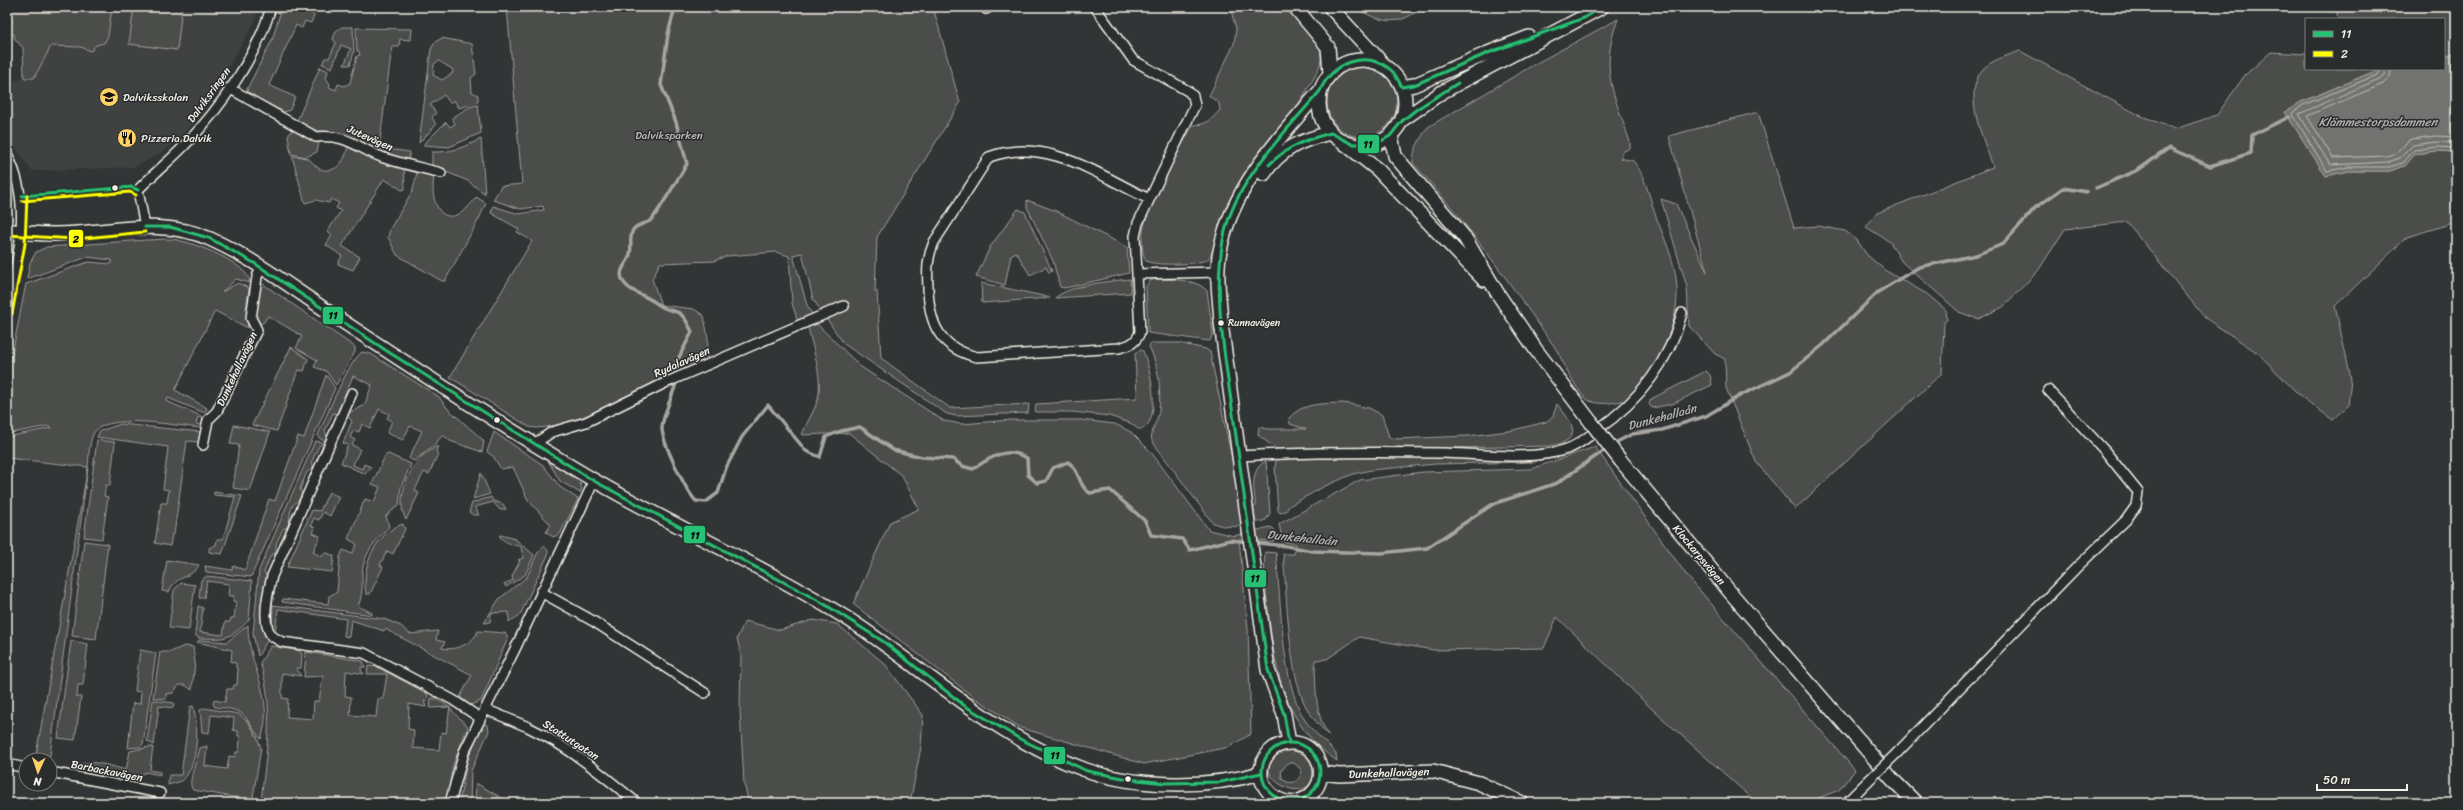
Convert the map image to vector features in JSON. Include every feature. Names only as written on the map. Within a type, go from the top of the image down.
[{"type":"street","name":"Dalviksringen","points":[[144,227],[138,190],[197,133],[229,88],[264,30],[271,7]]},
{"type":"street","points":[[1095,7],[1133,60],[1188,91],[1193,96],[1195,104],[1149,200],[1135,236],[1140,332],[1138,339],[1131,345],[1119,348],[977,357],[963,354],[952,347],[940,335],[930,314],[927,281],[929,254],[934,242],[989,157],[1012,151],[1045,152],[1064,157],[1149,200]]},
{"type":"street","points":[[1295,7],[1328,47],[1330,73]]},
{"type":"street","points":[[1330,7],[1384,65],[1395,74],[1402,86],[1405,103],[1402,120]]},
{"type":"street","points":[[1220,252],[1246,201],[1270,164],[1290,146],[1312,137],[1335,136],[1354,145],[1378,143],[1391,135],[1402,120],[1449,88],[1497,60],[1584,18],[1602,7]]},
{"type":"street","points":[[1402,86],[1414,85],[1488,52],[1584,18]]},
{"type":"street","points":[[1289,743],[1284,714],[1268,670],[1255,582],[1240,456],[1220,323],[1218,272],[1220,252],[1227,223],[1237,199],[1266,156],[1320,90],[1330,73],[1344,63],[1356,60],[1373,61],[1384,65]]},
{"type":"street","name":"Jutevägen","points":[[229,88],[316,138],[333,136],[381,157],[441,173]]},
{"type":"street","points":[[1320,90],[1320,113],[1335,136],[1378,170],[1498,294]]},
{"type":"street","points":[[1391,135],[1395,156],[1465,238],[1498,294]]},
{"type":"street","points":[[7,154],[18,178],[22,196],[21,232],[7,313]]},
{"type":"street","points":[[7,230],[75,234],[144,227],[170,227],[209,238],[261,268],[594,481],[821,602],[884,642],[965,706],[1020,739],[1087,771],[1128,779],[1166,783],[1221,782],[1261,773]]},
{"type":"street","name":"Dunkehallavägen","points":[[203,445],[208,420],[217,411],[257,330],[251,318],[257,277],[261,268]]},
{"type":"street","points":[[1137,274],[1218,272]]},
{"type":"street","name":"Klockarpsvägen","points":[[1498,294],[1536,350],[1621,461],[1730,592],[1892,779],[1916,803]]},
{"type":"street","name":"Rydalavägen","points":[[534,444],[552,432],[586,422],[671,380],[844,306]]},
{"type":"street","points":[[1240,456],[1413,453],[1524,455],[1548,454],[1567,449],[1587,438],[1630,405],[1650,383],[1675,339],[1682,313]]},
{"type":"street","points":[[1846,803],[1896,754],[2076,568],[2126,520],[2136,506],[2138,492],[2126,475],[2048,390]]},
{"type":"street","points":[[352,393],[272,576],[268,589],[267,626],[272,636],[282,642],[353,649],[364,653],[453,700],[480,718]]},
{"type":"street","points":[[450,803],[457,771],[480,718],[594,481]]},
{"type":"street","points":[[541,592],[593,621],[706,692]]},
{"type":"street","name":"Stattutgatan","points":[[485,709],[529,727],[557,744],[597,770],[637,803]]},
{"type":"street","points":[[1289,743],[1297,744],[1312,752],[1320,765],[1321,773],[1320,780],[1313,793],[1299,802],[1291,803],[1281,801],[1272,796],[1262,781],[1261,773],[1268,753],[1274,748],[1289,743]]},
{"type":"street","points":[[7,764],[18,766]]},
{"type":"street","name":"Dunkehallavägen","points":[[1321,773],[1340,774],[1433,771],[1479,783],[1522,803]]},
{"type":"street","name":"Barbackavägen","points":[[58,774],[160,793]]},
{"type":"shaded area","name":"Dalviksskolan","points":[[112,7],[258,7],[255,21],[201,113],[184,134],[163,152],[134,167],[32,171],[7,135],[7,82],[24,78],[34,78],[51,46],[81,47],[91,51],[96,45],[104,43],[108,36]]},
{"type":"green space","points":[[10,7],[112,7],[108,36],[104,43],[96,45],[91,51],[81,47],[51,46],[34,78],[24,78],[23,48],[15,39],[14,34],[7,34],[7,15],[12,24]]},
{"type":"green space","points":[[134,7],[182,7],[177,50],[129,44]]},
{"type":"green space","points":[[282,7],[312,12],[314,16],[311,23],[305,21],[302,28],[296,25],[269,85],[295,97],[290,110],[284,112],[248,93],[247,89],[272,40]]},
{"type":"green space","name":"Dalviksparken","points":[[507,7],[933,7],[960,103],[877,237],[875,292],[877,291],[881,358],[950,408],[1029,404],[1028,413],[956,416],[947,414],[844,344],[813,299],[802,253],[793,255],[807,305],[812,314],[808,321],[798,322],[792,303],[789,256],[776,252],[727,256],[714,261],[660,263],[652,279],[661,305],[694,309],[704,316],[708,338],[707,359],[645,391],[591,414],[565,423],[544,427],[529,427],[450,377],[532,241],[517,232],[519,229],[491,213],[493,206],[519,214],[544,210],[543,206],[520,209],[493,200],[501,186],[522,184]]},
{"type":"green space","points":[[1230,7],[1289,7],[1305,24],[1315,38],[1321,53],[1320,64],[1299,104],[1241,180],[1233,194],[1208,259],[1187,264],[1151,263],[1146,261],[1142,246],[1143,229],[1148,211],[1156,192],[1193,125],[1202,124],[1208,121],[1220,110],[1219,103],[1209,96],[1234,44],[1236,29]]},
{"type":"green space","points":[[1354,7],[1416,7],[1417,11],[1409,16],[1393,21],[1370,16]]},
{"type":"green space","points":[[2336,7],[2456,7],[2456,52],[2445,57],[2445,18],[2338,18]]},
{"type":"green space","points":[[1618,19],[1612,37],[1609,68],[1614,95],[1630,142],[1630,148],[1622,152],[1621,158],[1633,161],[1637,165],[1643,178],[1671,257],[1675,272],[1677,290],[1676,307],[1672,325],[1666,341],[1649,372],[1627,400],[1599,403],[1590,401],[1580,392],[1554,346],[1521,299],[1469,229],[1413,163],[1413,158],[1418,144],[1428,127],[1535,64]]},
{"type":"green space","points":[[342,27],[353,27],[354,52],[350,65],[344,65],[351,49],[341,45],[332,68],[322,64],[325,58],[329,58],[336,43],[333,39],[336,31]]},
{"type":"green space","points":[[356,28],[412,29],[411,40],[400,39],[399,47],[392,47],[379,148],[410,152],[408,160],[390,157],[334,132],[318,131],[299,124],[297,121],[320,67],[328,71],[326,78],[330,84],[329,87],[336,90],[338,84],[344,86],[350,83],[357,56],[360,55],[359,51],[357,51]]},
{"type":"green space","points":[[442,38],[472,44],[476,74],[471,78],[472,92],[478,95],[478,102],[459,108],[454,100],[450,103],[444,95],[430,105],[436,113],[432,117],[436,125],[419,143],[431,49],[435,42]],"holes":[[[439,61],[452,69],[453,73],[442,80],[433,75],[434,64]]]},
{"type":"green space","points":[[2020,51],[2139,115],[2175,129],[2217,115],[2245,75],[2271,52],[2305,54],[2305,70],[2378,70],[2301,102],[2285,112],[2326,176],[2349,171],[2390,171],[2405,166],[2415,154],[2437,151],[2456,152],[2456,222],[2407,237],[2335,306],[2351,379],[2348,406],[2333,420],[2299,395],[2258,353],[2205,318],[2127,222],[2065,229],[2038,271],[2003,307],[1978,319],[1959,312],[1902,262],[1890,242],[1866,227],[1877,213],[1993,167],[1980,131],[1974,105],[1974,93],[1976,81],[1982,70],[1989,64]]},
{"type":"green space","points":[[1362,67],[1375,70],[1387,77],[1394,89],[1397,102],[1394,115],[1387,127],[1375,134],[1362,137],[1349,134],[1337,127],[1330,115],[1327,102],[1330,89],[1337,77],[1349,70]]},
{"type":"green space","points":[[478,105],[481,133],[449,147],[423,145],[446,122],[450,127],[455,124],[452,118],[469,107]]},
{"type":"green space","points":[[1758,112],[1794,228],[1818,226],[1845,231],[1856,239],[1867,255],[1886,271],[1927,294],[1946,310],[1947,320],[1944,322],[1942,373],[1795,509],[1756,462],[1726,388],[1725,359],[1715,354],[1689,326],[1687,287],[1661,199],[1676,204],[1707,272],[1669,136]]},
{"type":"green space","points":[[293,128],[319,142],[317,152],[306,157],[291,154],[288,136]]},
{"type":"green space","points":[[481,139],[485,194],[468,181],[432,166],[432,152],[463,147]]},
{"type":"green space","points":[[348,143],[404,167],[405,189],[402,190],[384,179],[342,246],[360,257],[353,270],[338,264],[342,256],[326,245],[332,235],[327,232],[341,211],[336,208],[339,203],[331,199],[329,203],[316,200],[305,203],[292,156],[302,157],[309,160],[320,169],[332,170],[340,164],[346,154]]},
{"type":"green space","points":[[417,172],[434,176],[433,189],[435,200],[438,209],[444,214],[451,216],[458,214],[467,208],[476,197],[486,203],[479,219],[445,281],[442,281],[397,255],[388,237],[390,229],[413,190]]},
{"type":"green space","points":[[1027,200],[1056,211],[1127,247],[1129,273],[1065,288],[1060,287],[1053,261],[1027,207]]},
{"type":"green space","points":[[1018,209],[1025,212],[1052,271],[1049,273],[1046,267],[1030,275],[1016,252],[1011,255],[1005,285],[976,277],[990,247]]},
{"type":"green space","points":[[173,239],[195,245],[220,255],[241,268],[250,283],[236,279],[222,292],[238,283],[249,288],[246,310],[248,328],[215,311],[175,390],[207,408],[205,413],[168,398],[166,401],[201,416],[202,418],[198,417],[196,424],[201,425],[201,428],[145,422],[115,423],[103,426],[93,434],[88,467],[7,458],[7,437],[51,428],[48,426],[7,434],[10,364],[26,284],[88,262],[111,264],[112,260],[87,257],[27,279],[30,263],[36,252],[47,247]]},
{"type":"green space","points":[[1130,279],[1131,293],[1055,298],[1070,290],[1080,287],[1102,282]]},
{"type":"green space","points":[[1160,279],[1192,282],[1203,287],[1207,291],[1213,333],[1210,341],[1148,333],[1146,286],[1151,280]]},
{"type":"green space","points":[[981,283],[1048,297],[1050,298],[982,303]]},
{"type":"green space","points":[[263,284],[355,347],[355,352],[336,385],[326,371],[314,367],[317,360],[296,348],[302,336],[268,316],[263,323],[258,324],[255,317],[260,286]]},
{"type":"green space","points":[[817,324],[861,367],[944,421],[962,424],[1011,420],[1081,420],[1115,424],[1131,432],[1151,452],[1209,530],[1234,536],[1270,527],[1274,529],[1274,541],[1239,539],[1248,629],[1251,734],[1229,747],[1144,764],[1021,728],[975,698],[853,604],[890,522],[919,509],[902,476],[849,433],[802,435],[818,398],[818,367],[808,327]]},
{"type":"green space","points":[[1151,343],[1178,343],[1206,349],[1210,352],[1234,469],[1239,510],[1256,506],[1254,487],[1255,475],[1257,470],[1266,461],[1270,513],[1266,520],[1231,527],[1218,525],[1212,522],[1152,441],[1151,438],[1159,411],[1160,394],[1157,370],[1149,346]]},
{"type":"green space","points":[[291,347],[308,359],[304,371],[298,370],[277,431],[252,425]]},
{"type":"green space","points":[[1141,350],[1143,351],[1149,369],[1153,392],[1152,414],[1149,423],[1143,429],[1138,429],[1130,423],[1109,416],[1072,412],[1035,412],[1036,404],[1137,398],[1135,353]]},
{"type":"green space","points":[[362,352],[371,354],[439,397],[448,409],[482,439],[484,442],[482,452],[450,441],[443,435],[434,445],[414,461],[409,458],[422,431],[410,426],[403,440],[387,433],[392,421],[387,418],[389,414],[379,409],[370,428],[362,424],[359,432],[354,430],[350,437],[355,440],[352,445],[360,449],[353,465],[362,469],[364,464],[371,467],[365,474],[341,463],[348,445],[343,443],[352,421],[347,416],[350,412],[364,406],[372,385],[353,376],[337,414],[333,413],[325,431],[327,437],[325,441],[319,438],[318,435],[344,378],[356,358]]},
{"type":"green space","points":[[1706,371],[1710,375],[1712,385],[1672,404],[1652,408],[1649,404],[1651,399]]},
{"type":"green space","points":[[326,375],[335,388],[251,577],[206,572],[205,566],[232,570],[233,566],[245,570],[269,499],[275,501],[298,436],[304,438]]},
{"type":"green space","points":[[1344,403],[1369,408],[1382,415],[1389,437],[1395,439],[1468,436],[1509,431],[1546,422],[1553,416],[1557,404],[1568,418],[1573,430],[1572,435],[1568,440],[1550,446],[1405,449],[1276,449],[1258,435],[1259,427],[1267,429],[1306,429],[1290,424],[1289,418],[1307,406]]},
{"type":"green space","points":[[121,424],[201,432],[200,442],[187,441],[174,534],[172,534],[170,546],[155,543],[161,503],[167,503],[169,490],[163,489],[168,447],[97,437],[100,431]]},
{"type":"green space","points":[[234,425],[270,432],[250,491],[233,488],[239,445],[230,444]]},
{"type":"green space","points":[[494,432],[543,465],[560,487],[578,499],[560,534],[553,537],[546,532],[551,525],[528,500],[513,467],[501,469],[493,456],[487,452]]},
{"type":"green space","points":[[97,440],[115,442],[110,485],[106,485],[104,496],[108,497],[102,539],[84,537]]},
{"type":"green space","points":[[315,441],[324,443],[319,446],[311,463],[314,467],[307,472],[300,489],[302,493],[299,500],[295,502],[291,509],[288,527],[283,529],[276,544],[276,553],[271,555],[264,572],[267,577],[262,609],[262,626],[268,639],[258,656],[253,634],[259,570]]},
{"type":"green space","points":[[438,446],[436,451],[438,454],[429,474],[424,472],[415,490],[419,493],[406,520],[402,504],[408,478],[422,456]]},
{"type":"green space","points":[[1595,447],[1688,577],[1855,770],[1839,790],[1816,799],[1754,800],[1653,710],[1557,617],[1544,648],[1433,650],[1359,637],[1327,659],[1315,660],[1318,709],[1324,727],[1329,736],[1310,714],[1299,690],[1295,672],[1287,611],[1283,554],[1294,554],[1296,544],[1283,542],[1279,524],[1360,480],[1423,472],[1531,469]]},
{"type":"green space","points":[[388,454],[411,464],[401,487],[399,505],[386,516],[389,527],[379,537],[367,554],[363,567],[361,595],[358,606],[372,613],[372,615],[282,602],[283,599],[328,604],[329,596],[337,592],[340,557],[343,550],[352,554],[357,544],[348,539],[365,499],[374,502],[380,487],[372,484],[385,456]]},
{"type":"green space","points":[[1547,456],[1535,462],[1436,464],[1371,470],[1353,474],[1323,487],[1289,506],[1286,511],[1280,513],[1278,511],[1275,467],[1276,461],[1281,458]]},
{"type":"green space","points":[[548,461],[579,481],[582,488],[580,493],[560,481]]},
{"type":"green space","points":[[88,467],[50,752],[36,752]]},
{"type":"green space","points":[[481,473],[490,494],[473,499]]},
{"type":"green space","points":[[214,492],[242,496],[222,554],[209,552],[209,548],[216,545],[217,539],[223,539],[235,497],[214,495]]},
{"type":"green space","points":[[329,492],[339,497],[330,516],[323,512],[319,520],[314,518],[311,525],[315,528],[313,533],[320,536],[313,552],[322,557],[325,552],[334,556],[332,572],[287,567],[312,510],[320,511]]},
{"type":"green space","points":[[491,497],[493,501],[503,504],[506,509],[500,510],[493,502],[475,507],[479,515],[473,515],[469,512],[472,503]]},
{"type":"green space","points":[[403,524],[405,529],[393,554],[387,551],[380,565],[383,567],[370,594],[366,594],[366,573],[372,552],[385,535],[393,528]]},
{"type":"green space","points":[[501,535],[515,539],[534,555],[525,575],[506,587],[504,584],[513,580],[512,576],[520,561],[518,560],[523,558],[521,546],[508,543],[499,536]]},
{"type":"green space","points":[[84,541],[108,544],[96,639],[72,636]]},
{"type":"green space","points":[[544,546],[548,551],[548,555],[520,615],[509,622],[509,612],[491,613],[490,622],[484,623],[499,599],[527,577],[537,554]]},
{"type":"green space","points":[[1265,552],[1276,553],[1283,640],[1291,685],[1297,704],[1308,725],[1336,754],[1337,761],[1320,747],[1306,732],[1295,716],[1286,698],[1275,660],[1272,640],[1264,569]]},
{"type":"green space","points":[[167,560],[199,565],[192,573],[176,582],[169,592],[162,591]]},
{"type":"green space","points":[[207,576],[252,581],[249,620],[232,635],[227,637],[199,638],[195,635],[198,606],[203,608],[200,632],[223,635],[225,622],[230,622],[231,618],[234,618],[236,602],[233,601],[234,596],[228,596],[229,584],[207,581],[204,598],[199,598],[201,580]]},
{"type":"green space","points":[[181,583],[195,585],[189,630],[169,628],[174,590]]},
{"type":"green space","points":[[273,605],[384,619],[401,626],[410,634],[438,631],[436,640],[445,642],[442,648],[447,649],[463,646],[476,636],[478,631],[505,633],[508,638],[481,701],[470,705],[460,697],[472,675],[385,629],[384,631],[351,620],[349,637],[344,636],[346,619],[278,609],[275,633],[272,628]]},
{"type":"green space","points":[[813,620],[837,624],[885,664],[923,715],[921,747],[910,803],[749,803],[744,784],[740,710],[741,655],[737,638],[745,621],[780,630]]},
{"type":"green space","points":[[248,625],[249,640],[260,681],[265,709],[265,723],[261,739],[248,720],[240,713],[227,708],[215,707],[213,704],[214,700],[225,702],[227,689],[233,689],[234,685],[237,685],[238,669],[236,668],[236,663],[231,662],[232,650],[197,642],[199,640],[227,642]]},
{"type":"green space","points":[[71,641],[88,644],[83,685],[78,685],[77,697],[81,697],[75,740],[58,738]]},
{"type":"green space","points":[[184,646],[193,647],[195,662],[192,690],[185,685],[179,685],[173,693],[166,694],[166,699],[153,698],[160,652],[171,652]]},
{"type":"green space","points":[[271,646],[300,651],[302,654],[301,668],[296,668],[301,676],[282,673],[282,698],[288,699],[287,717],[313,719],[314,701],[319,701],[323,676],[304,677],[306,652],[363,661],[365,667],[361,667],[361,670],[364,674],[346,671],[345,696],[351,697],[350,715],[376,717],[378,699],[383,699],[387,674],[367,674],[368,666],[377,667],[426,693],[428,696],[427,701],[424,701],[426,707],[409,704],[408,729],[414,730],[413,748],[439,750],[441,732],[446,733],[450,708],[468,726],[453,765],[446,803],[261,803],[267,750],[268,715],[265,680],[260,663]]},
{"type":"green space","points":[[140,650],[156,653],[143,744],[140,747],[128,748],[133,703],[140,704],[141,692],[135,691]]},
{"type":"green space","points":[[431,698],[442,702],[448,707],[430,708]]},
{"type":"green space","points":[[153,700],[174,703],[173,708],[159,706],[154,745],[147,741]]},
{"type":"green space","points":[[193,706],[197,734],[195,756],[188,774],[182,781],[168,785],[169,775],[181,775],[190,707]]},
{"type":"green space","points":[[204,708],[239,714],[249,723],[257,737],[261,748],[253,797],[250,800],[193,790],[191,786],[192,776],[200,748],[207,746],[205,766],[227,769],[229,756],[235,757],[236,752],[239,752],[240,736],[238,736],[238,731],[233,730],[234,718],[211,715],[209,733],[202,732],[200,710]]},
{"type":"green space","points":[[482,724],[488,725],[489,731],[471,771],[470,803],[459,803],[467,762]]},
{"type":"green space","points":[[153,747],[150,770],[160,772],[160,775],[146,772],[133,780],[76,767],[81,764],[94,763],[126,770],[130,751]]},
{"type":"green space","points":[[1289,750],[1304,754],[1313,765],[1313,779],[1306,787],[1297,790],[1286,787],[1277,782],[1270,774],[1269,765],[1274,757]],"holes":[[[1288,763],[1294,763],[1301,769],[1300,778],[1293,782],[1288,782],[1282,778],[1281,771]]]},
{"type":"green space","points":[[476,783],[510,803],[475,803]]},
{"type":"water","name":"Klämmestorpsdammen","points":[[2456,52],[2456,152],[2437,151],[2415,154],[2405,166],[2390,171],[2349,171],[2326,176],[2285,112],[2301,102],[2378,70],[2445,70],[2445,57]]},
{"type":"waterway","name":"Dunkehallaån","points":[[675,7],[668,34],[661,85],[676,122],[687,164],[653,218],[649,222],[637,226],[633,230],[631,236],[631,251],[621,272],[622,279],[628,287],[662,307],[679,313],[687,322],[692,332],[676,363],[675,369]]},
{"type":"waterway","name":"Dunkehallaån","points":[[2096,188],[2138,170],[2169,148],[2210,166],[2251,153],[2252,135],[2289,117]]},
{"type":"waterway","name":"Dunkehallaån","points":[[676,383],[662,423],[663,435],[675,466],[686,487],[696,501],[706,502],[718,493],[726,468],[742,437],[768,405],[806,451],[820,457],[826,437],[841,431],[860,427],[893,450],[922,457],[953,459],[962,466],[973,469],[999,454],[1013,453],[1020,455],[1027,458],[1028,475],[1037,483],[1046,481],[1053,468],[1068,462],[1075,470],[1083,486],[1090,493],[1110,490],[1145,521],[1151,535],[1182,539],[1190,550],[1230,540],[1287,546],[1312,551],[1381,553],[1427,548],[1493,504],[1557,483],[1615,443],[1632,434],[1662,430],[1706,416],[1741,395],[1790,372],[1823,345],[1878,292],[1919,267],[1976,255],[2003,244],[2035,208],[2063,188],[2087,192]]},
{"type":"transit line","name":"11","points":[[1289,743],[1284,714],[1268,670],[1221,326],[1220,273],[1222,247],[1227,224],[1234,206],[1254,171],[1280,137],[1320,91],[1325,81],[1341,66],[1361,60],[1372,60],[1382,64],[1392,71],[1402,87],[1414,85],[1488,53],[1584,18],[1602,7]]},
{"type":"transit line","name":"11","points":[[1269,165],[1282,153],[1297,144],[1331,133],[1352,144],[1376,144],[1390,136],[1402,121],[1417,109],[1458,83]]},
{"type":"transit line","name":"11","points":[[22,196],[131,187],[138,190]]},
{"type":"transit line","name":"2","points":[[22,201],[130,192],[136,195]]},
{"type":"transit line","name":"2","points":[[12,314],[25,244],[27,196]]},
{"type":"transit line","name":"11","points":[[145,227],[170,227],[209,238],[254,263],[390,353],[594,481],[821,602],[884,642],[965,706],[1020,739],[1087,771],[1128,779],[1166,783],[1221,782],[1261,773]]},
{"type":"transit line","name":"2","points":[[7,235],[75,239],[145,232]]},
{"type":"transit line","name":"11","points":[[1285,743],[1297,743],[1312,751],[1320,766],[1320,772],[1320,778],[1312,793],[1297,801],[1285,801],[1270,793],[1262,778],[1262,766],[1270,751],[1285,743]]},
{"type":"place","name":"Dalviksskolan","points":[[109,97]]},
{"type":"place","name":"Pizzeria Dalvik","points":[[127,138]]},
{"type":"place","name":"Runnavägen","points":[[1221,323]]}]
